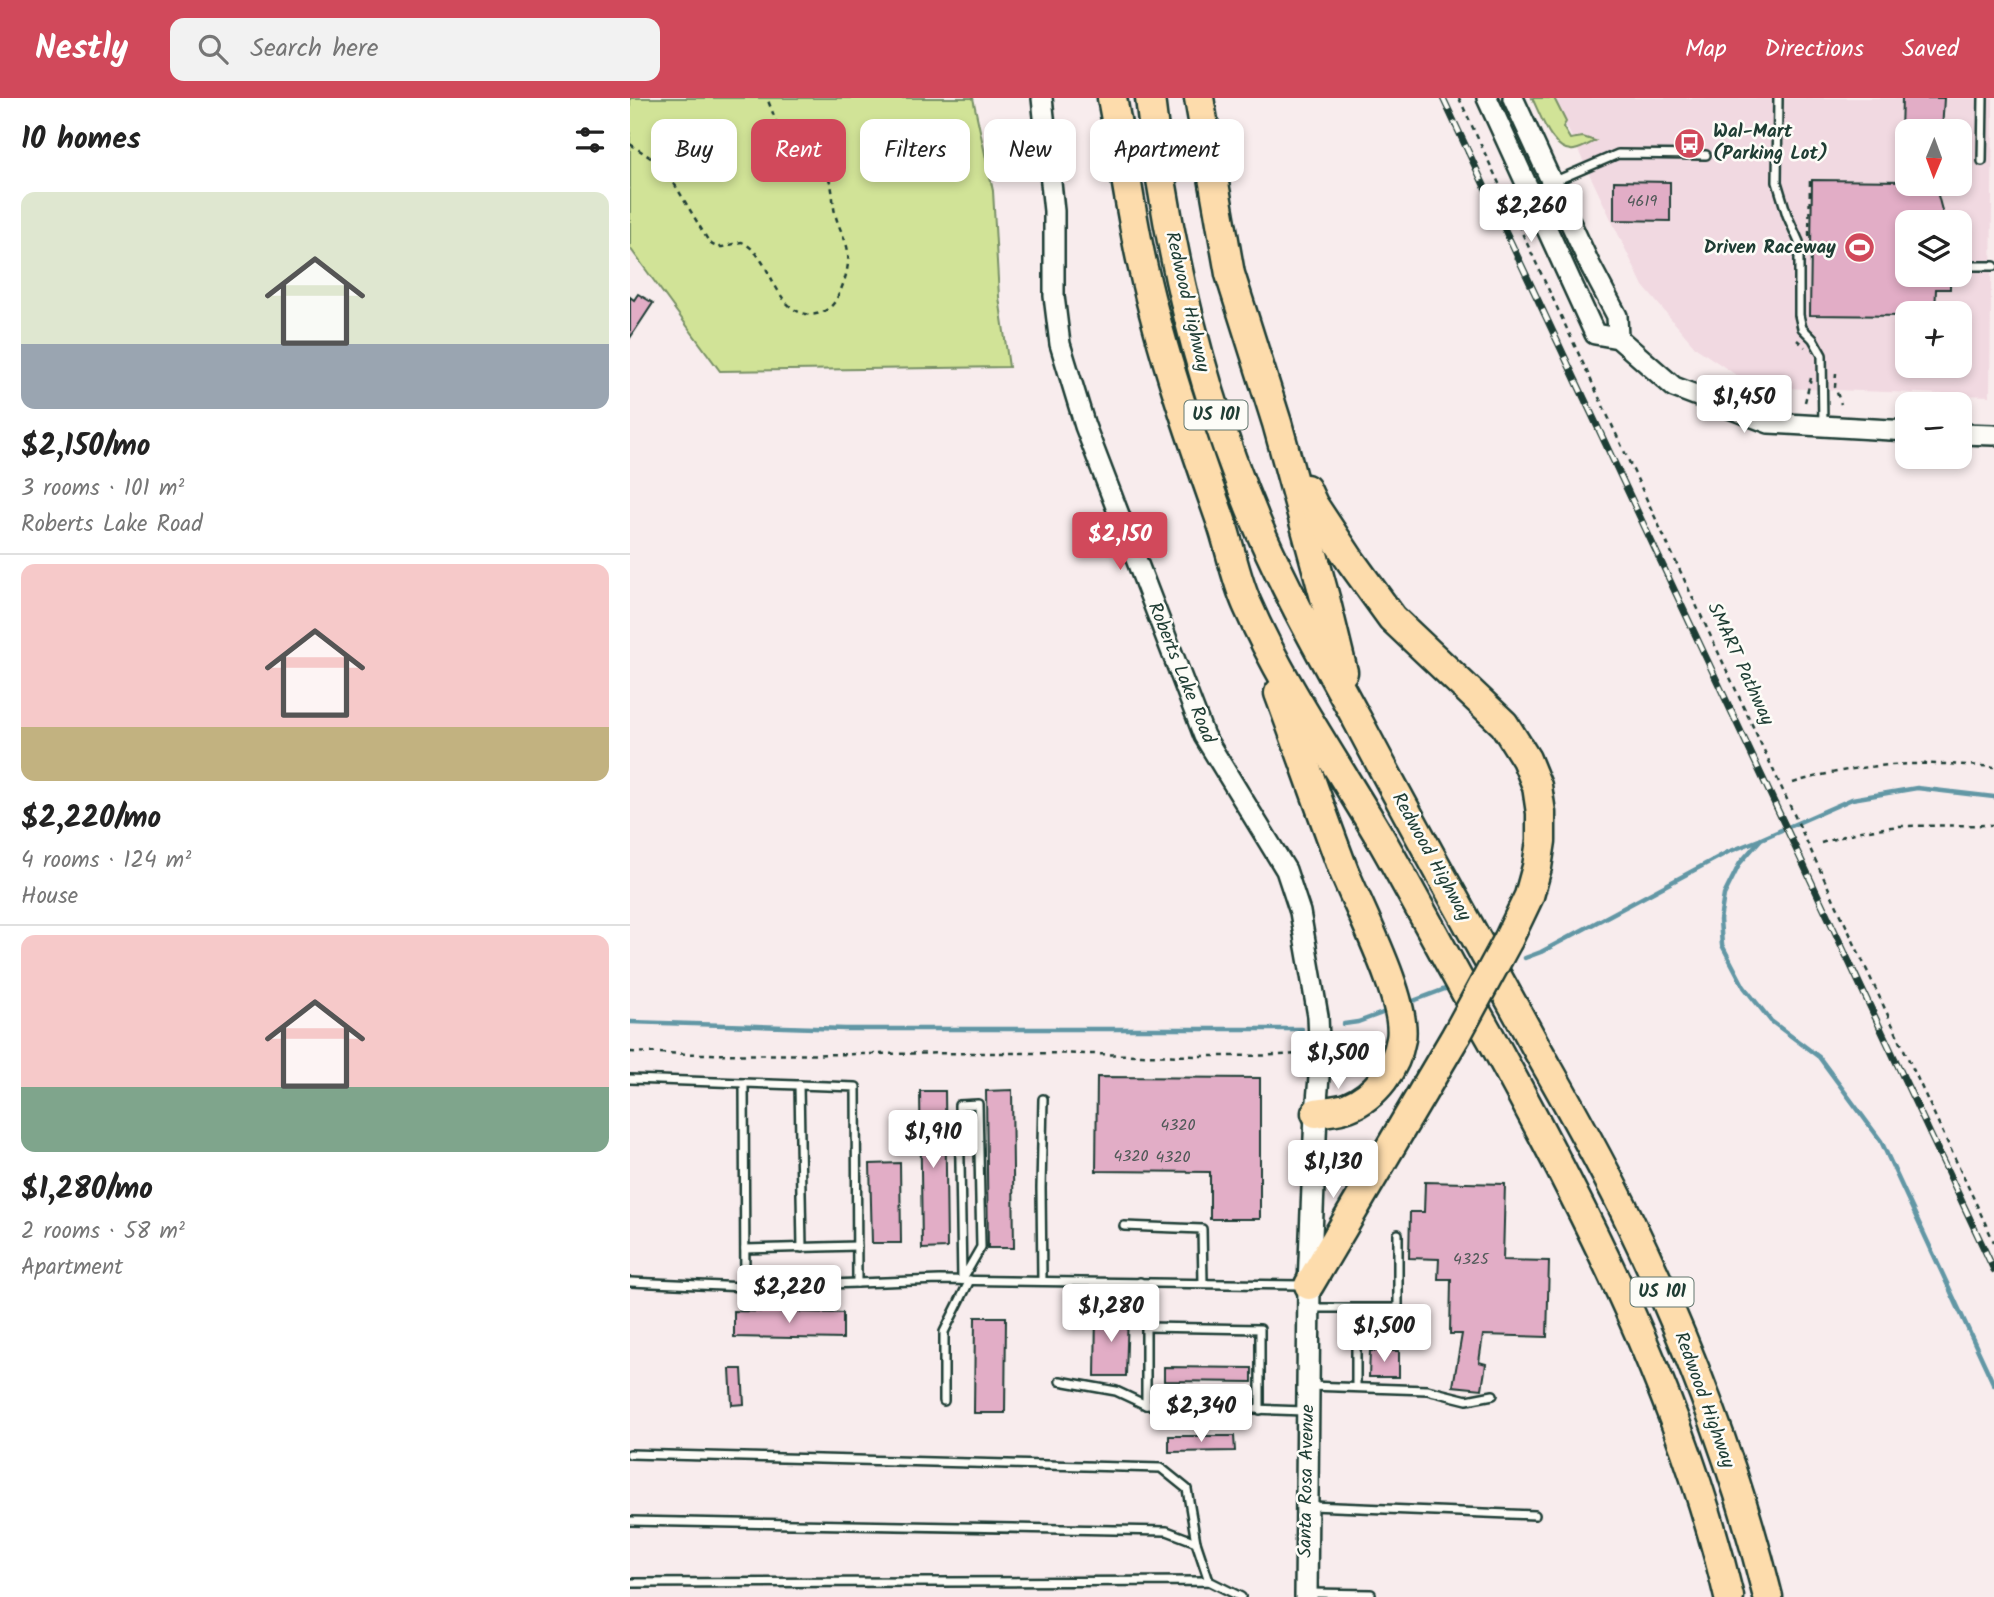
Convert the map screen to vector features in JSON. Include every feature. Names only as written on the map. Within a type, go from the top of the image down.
[{"type":"highway","name":"Redwood Highway","points":[[1112,98],[1143,267],[1194,447],[1222,524],[1245,602],[1287,682],[1431,929],[1560,1164],[1602,1248],[1639,1331],[1679,1435],[1709,1520],[1729,1597]]},
{"type":"highway","name":"Redwood Highway","points":[[1150,98],[1185,308],[1219,422],[1261,531],[1287,591],[1629,1219],[1700,1384],[1758,1555],[1768,1597]]},
{"type":"highway","points":[[1199,98],[1230,274],[1277,423],[1325,598],[1351,709]]},
{"type":"highway","points":[[1277,423],[1313,504],[1385,608],[1464,688],[1504,724],[1527,758],[1537,786],[1541,813],[1537,867],[1529,896],[1508,940],[1309,1296]]},
{"type":"highway","points":[[1245,602],[1345,873],[1391,983],[1401,1014],[1402,1036],[1397,1056],[1386,1076],[1370,1094],[1347,1108],[1316,1113]]},
{"type":"main road","name":"Santa Rosa Avenue","points":[[1306,1595],[1309,1296],[1316,1113]]},
{"type":"street","name":"Roberts Lake Road","points":[[1042,98],[1054,211],[1054,296],[1064,356],[1085,426],[1204,736],[1286,870],[1300,912],[1318,1016],[1316,1113]]},
{"type":"street","points":[[1487,98],[1595,334],[1618,338],[1674,387],[1769,423],[1895,430]]},
{"type":"street","points":[[1513,98],[1589,263],[1617,316],[1618,338]]},
{"type":"street","points":[[1972,434],[1994,435]]},
{"type":"lane","points":[[1778,98],[1777,182],[1799,242],[1799,315],[1802,328],[1813,339],[1822,355],[1823,426]]},
{"type":"lane","points":[[1982,161],[1983,98]]},
{"type":"lane","points":[[1530,192],[1618,155],[1706,155]]},
{"type":"lane","points":[[1972,266],[1994,266]]},
{"type":"lane","points":[[630,1079],[856,1087],[857,1283]]},
{"type":"lane","points":[[744,1083],[745,1287]]},
{"type":"lane","points":[[799,1085],[802,1248]]},
{"type":"lane","points":[[1042,1281],[1043,1099]]},
{"type":"lane","points":[[944,1401],[944,1332],[981,1247],[978,1104],[959,1105],[966,1280]]},
{"type":"lane","points":[[1124,1226],[1202,1229],[1203,1283]]},
{"type":"lane","points":[[630,1282],[745,1287],[966,1280],[1203,1283],[1398,1308],[1398,1234]]},
{"type":"lane","points":[[745,1249],[857,1246]]},
{"type":"lane","points":[[1140,1282],[1146,1327],[1146,1405]]},
{"type":"lane","points":[[1146,1327],[1260,1329],[1260,1410]]},
{"type":"lane","points":[[1356,1349],[1356,1387]]},
{"type":"lane","points":[[1060,1381],[1116,1391],[1146,1405],[1308,1412]]},
{"type":"lane","points":[[1308,1386],[1427,1390],[1467,1400],[1493,1395]]},
{"type":"lane","points":[[630,1454],[1161,1468],[1187,1489],[1196,1542],[1209,1581]]},
{"type":"lane","points":[[1307,1506],[1535,1515]]},
{"type":"lane","points":[[630,1521],[1167,1531],[1196,1542]]},
{"type":"lane","points":[[630,1583],[1209,1581],[1241,1597]]},
{"type":"lane","points":[[1306,1595],[1371,1594]]},
{"type":"path","points":[[630,145],[657,162],[668,173],[714,247],[742,243],[750,246],[758,254],[788,306],[806,314],[817,314],[832,305],[844,283],[848,264],[846,244],[837,223],[828,177],[793,153],[767,98]]},
{"type":"path","name":"SMART Pathway","points":[[1459,98],[1994,1242]]},
{"type":"path","points":[[1797,340],[1805,348]]},
{"type":"path","points":[[1836,373],[1835,387],[1841,404]]},
{"type":"path","points":[[1805,402],[1811,378]]},
{"type":"path","points":[[1793,783],[1853,768],[1909,763],[1994,767]]},
{"type":"path","points":[[1821,843],[1861,831],[1899,826],[1994,825]]},
{"type":"path","points":[[630,1052],[795,1055],[1013,1053],[1319,1059]]},
{"type":"shaded area","points":[[1553,98],[1993,98],[1990,396],[1972,395],[1972,392],[1895,392],[1754,387],[1696,348],[1643,286]]},
{"type":"green space","points":[[630,98],[973,98],[984,149],[984,182],[991,182],[993,191],[999,297],[1009,367],[720,371],[630,248]]},
{"type":"green space","points":[[1532,98],[1554,98],[1566,122],[1563,127],[1570,139],[1583,137],[1595,141],[1574,150],[1559,145],[1548,131]]},
{"type":"building","points":[[1902,98],[1944,98],[1943,119],[1901,119]]},
{"type":"building","name":"Driven Raceway","points":[[1812,180],[1895,181],[1895,196],[1938,196],[1942,210],[1895,210],[1895,287],[1950,289],[1936,289],[1936,301],[1895,301],[1895,316],[1810,315]]},
{"type":"building","points":[[1614,181],[1670,182],[1670,221],[1614,220]]},
{"type":"building","points":[[638,294],[653,303],[630,338],[630,297],[634,300]]},
{"type":"building","points":[[1097,1077],[1260,1078],[1260,1219],[1210,1219],[1210,1172],[1096,1171]]},
{"type":"building","points":[[1012,1090],[1014,1248],[988,1248],[986,1091]]},
{"type":"building","points":[[920,1091],[945,1091],[947,1248],[922,1249]]},
{"type":"building","points":[[900,1163],[901,1243],[872,1243],[870,1164]]},
{"type":"building","points":[[1425,1182],[1505,1184],[1503,1260],[1549,1261],[1547,1337],[1483,1335],[1479,1362],[1486,1364],[1482,1389],[1453,1386],[1462,1334],[1450,1334],[1451,1279],[1438,1279],[1439,1259],[1409,1258],[1410,1212],[1424,1212]]},
{"type":"building","points":[[782,1306],[797,1306],[797,1312],[843,1313],[843,1339],[734,1337],[734,1311],[782,1312]]},
{"type":"building","points":[[1096,1312],[1128,1313],[1126,1376],[1095,1376]]},
{"type":"building","points":[[975,1317],[1006,1317],[1005,1413],[974,1413]]},
{"type":"building","points":[[1370,1351],[1399,1351],[1399,1377],[1369,1377]]},
{"type":"building","points":[[1164,1367],[1252,1368],[1252,1382],[1164,1381]]},
{"type":"building","points":[[730,1369],[742,1369],[744,1404],[732,1405]]},
{"type":"building","points":[[1169,1436],[1234,1436],[1235,1451],[1169,1452]]},
{"type":"waterway","points":[[1994,797],[1917,788],[1852,799],[1761,839],[1740,863],[1724,895],[1720,920],[1722,945],[1744,987],[1771,1021],[1819,1057],[1881,1141],[1994,1385]]},
{"type":"waterway","points":[[1525,958],[1728,852],[1759,840]]},
{"type":"waterway","points":[[1413,1001],[1445,989]]},
{"type":"waterway","points":[[1344,1024],[1388,1011]]},
{"type":"waterway","points":[[630,1022],[845,1029],[1302,1029]]},
{"type":"railway","points":[[1443,98],[1994,1270]]},
{"type":"place","name":"Wal-Mart (Parking Lot)","points":[[1690,143]]},
{"type":"place","name":"Driven Raceway","points":[[1859,248]]}]
